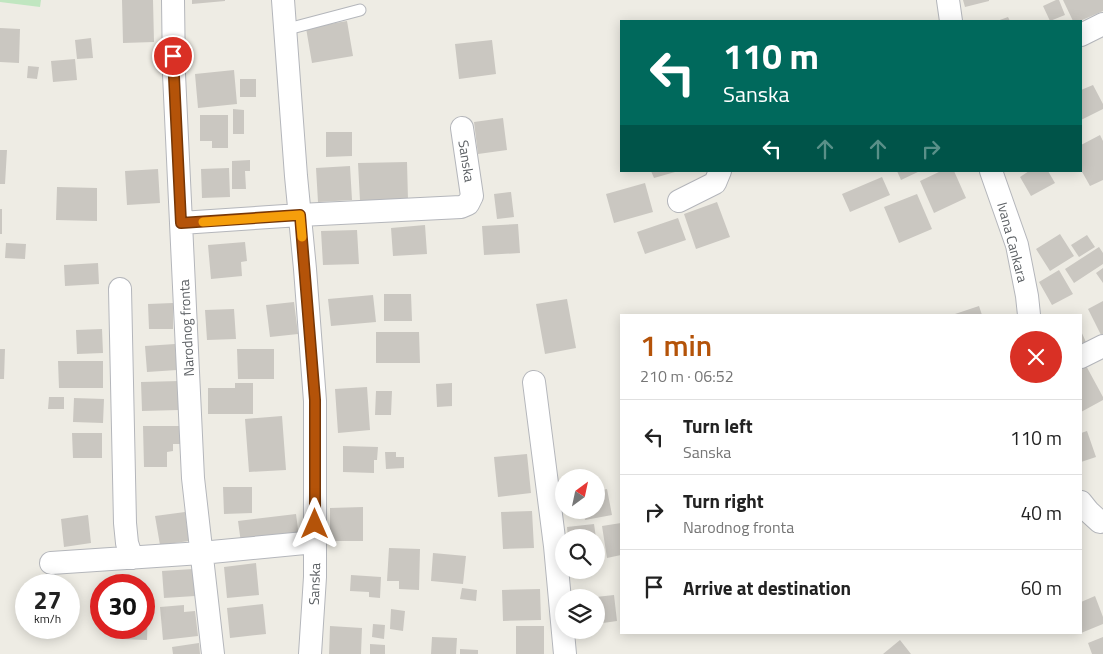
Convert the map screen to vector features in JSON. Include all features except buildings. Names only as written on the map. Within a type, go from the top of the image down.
[{"type":"street","name":"Narodnog fronta","points":[[173,0],[174,74],[192,478],[213,654]]},
{"type":"street","name":"Sanska","points":[[283,0],[315,400],[316,542],[310,654]]},
{"type":"street","points":[[1082,34],[1103,24]]},
{"type":"street","name":"Sanska","points":[[181,223],[461,207],[468,204],[472,196],[462,128]]},
{"type":"street","points":[[679,200],[715,183],[720,172]]},
{"type":"street","name":"Ivana Cankara","points":[[991,172],[1017,245],[1029,314]]},
{"type":"street","points":[[120,289],[125,523],[127,543],[132,558]]},
{"type":"street","points":[[1082,356],[1103,346]]},
{"type":"street","points":[[534,382],[555,546],[565,654]]},
{"type":"street","points":[[1082,503],[1102,523]]},
{"type":"street","points":[[51,563],[201,553],[316,542]]},
{"type":"lane","points":[[284,30],[360,10]]},
{"type":"green space","points":[[0,0],[41,0],[40,7],[0,2]]},
{"type":"slow traffic","points":[[203,222],[300,215],[302,237]]},
{"type":"route","points":[[173,56],[181,223],[300,215],[315,400],[315,524]]}]
